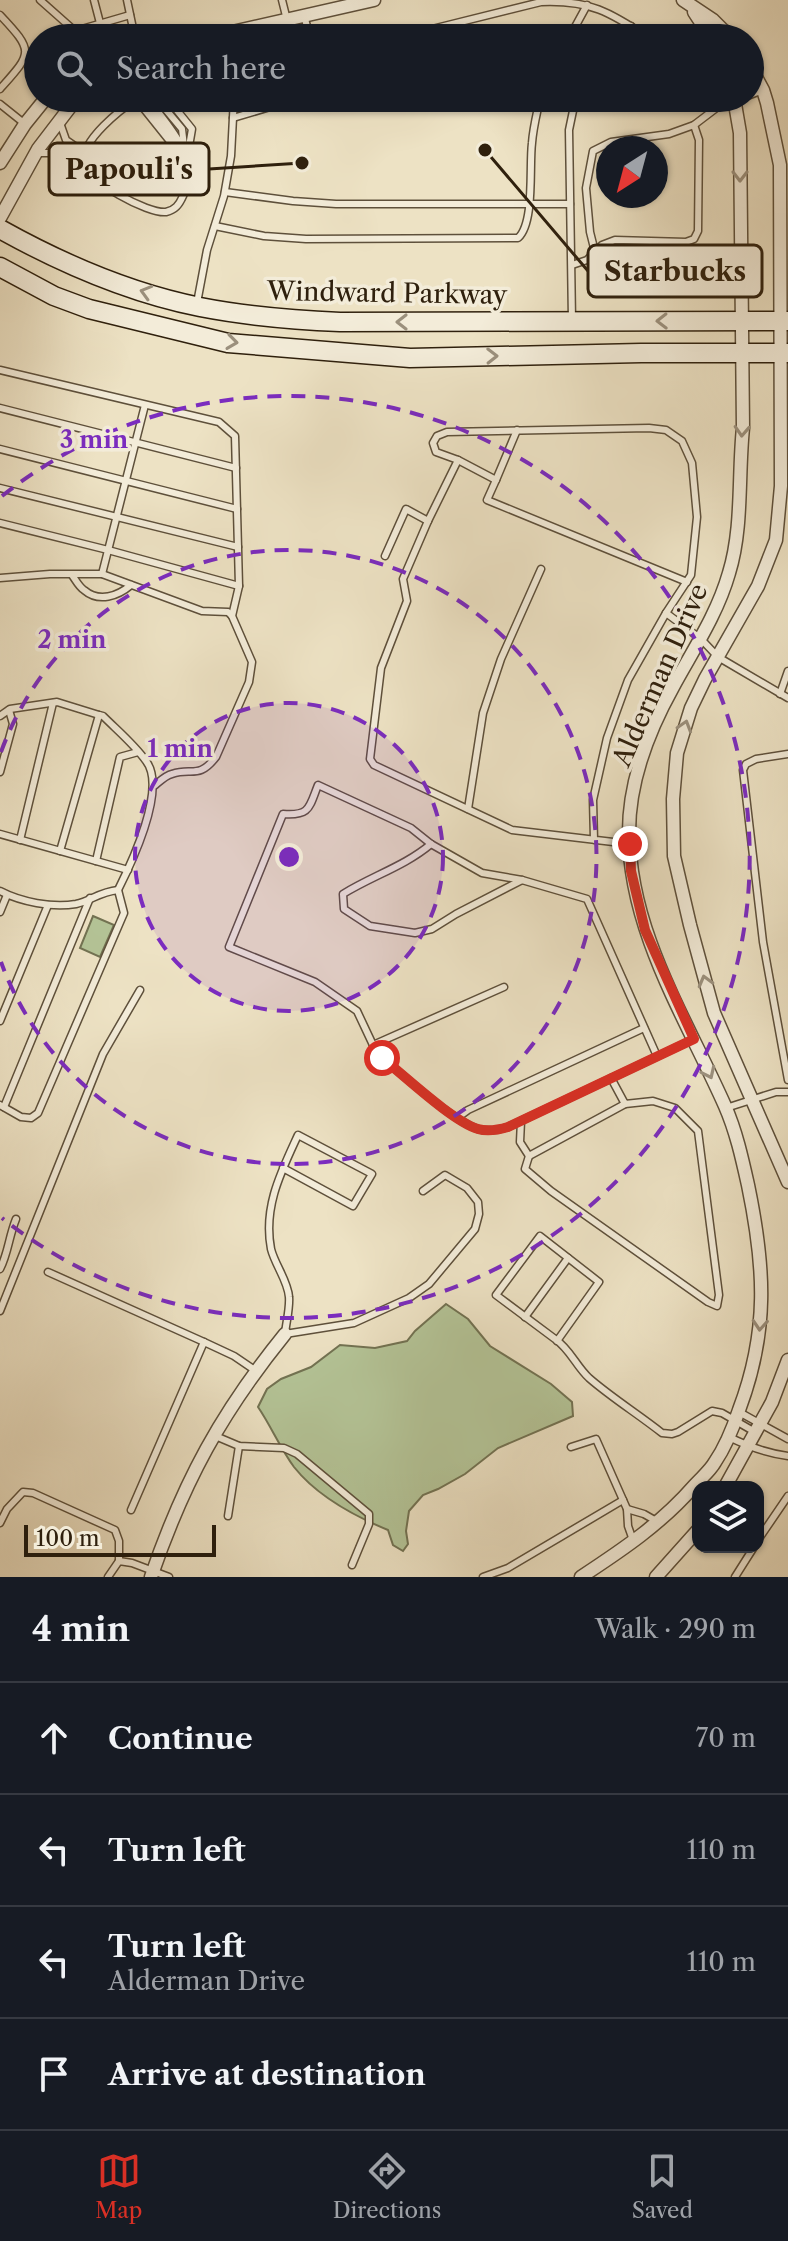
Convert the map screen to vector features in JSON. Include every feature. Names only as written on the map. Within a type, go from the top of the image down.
[{"type":"main road","name":"Windward Parkway","points":[[0,229],[62,261],[129,287],[197,306],[280,319],[785,321]]},
{"type":"main road","points":[[0,267],[54,296],[89,309],[228,343],[410,358],[785,353]]},
{"type":"street","points":[[269,24],[304,15],[319,6],[374,0]]},
{"type":"street","points":[[686,3],[701,24]]},
{"type":"street","points":[[686,3],[717,24]]},
{"type":"street","name":"Alderman Drive","points":[[764,94],[780,165],[785,321],[781,486],[776,540],[758,586],[691,708],[677,753],[673,799],[674,856],[714,1013],[788,1182]]},
{"type":"street","points":[[0,163],[35,112]]},
{"type":"street","points":[[0,218],[36,153],[66,112]]},
{"type":"street","name":"Alderman Drive","points":[[581,1577],[634,1543],[673,1510],[714,1464],[729,1437],[751,1380],[760,1336],[762,1292],[755,1222],[740,1149],[726,1108],[645,930],[631,871],[630,844],[631,803],[636,774],[671,689],[710,623],[730,573],[739,519],[743,428],[738,112]]},
{"type":"street","points":[[152,1574],[184,1491],[213,1435],[285,1334]]},
{"type":"street","points":[[728,1481],[772,1402],[788,1360]]},
{"type":"street","points":[[656,1577],[692,1537]]},
{"type":"lane","points":[[40,0],[67,24]]},
{"type":"lane","points":[[94,0],[100,23]]},
{"type":"lane","points":[[127,0],[132,24]]},
{"type":"lane","points":[[282,0],[287,20]]},
{"type":"lane","points":[[452,24],[556,1],[587,5],[628,24]]},
{"type":"lane","points":[[577,24],[587,5]]},
{"type":"lane","points":[[0,15],[20,36],[24,49]]},
{"type":"lane","points":[[97,24],[130,15]]},
{"type":"lane","points":[[304,15],[306,24]]},
{"type":"lane","points":[[0,89],[24,62]]},
{"type":"lane","points":[[0,104],[25,124]]},
{"type":"lane","points":[[119,112],[99,131],[85,153],[87,171],[108,188],[151,211],[167,212],[177,207],[189,178],[182,129],[169,112]]},
{"type":"lane","points":[[150,112],[167,140],[187,162]]},
{"type":"lane","points":[[155,112],[176,133],[187,162]]},
{"type":"lane","points":[[197,306],[207,250],[225,192],[233,112]]},
{"type":"lane","points":[[233,118],[253,112]]},
{"type":"lane","points":[[215,226],[264,236],[306,239],[518,238],[523,233],[528,205],[531,143],[537,112]]},
{"type":"lane","points":[[572,322],[569,130],[573,112]]},
{"type":"lane","points":[[595,252],[586,188],[593,151],[611,142],[669,134],[694,125],[711,112]]},
{"type":"lane","points":[[59,120],[66,140],[85,153]]},
{"type":"lane","points":[[572,265],[587,260],[602,245],[615,240],[686,242],[694,239],[698,231],[699,155],[699,140],[694,125]]},
{"type":"lane","points":[[36,153],[64,153],[84,162]]},
{"type":"lane","points":[[225,192],[336,204],[570,204]]},
{"type":"lane","points":[[0,370],[219,422],[235,436],[239,586],[232,616]]},
{"type":"lane","points":[[102,574],[145,405]]},
{"type":"lane","points":[[0,408],[236,468]]},
{"type":"lane","points":[[496,480],[436,452],[433,443],[437,436],[447,432],[649,428],[666,430],[682,441],[692,463],[697,517],[691,575],[628,680],[607,738],[593,800],[594,840]]},
{"type":"lane","points":[[517,430],[487,500],[687,582]]},
{"type":"lane","points":[[0,449],[237,509]]},
{"type":"lane","points":[[458,460],[403,579],[407,601],[381,668],[370,759],[374,765],[512,830],[630,844]]},
{"type":"lane","points":[[0,488],[238,547]]},
{"type":"lane","points":[[385,556],[406,509],[428,521]]},
{"type":"lane","points":[[0,523],[239,586]]},
{"type":"lane","points":[[468,809],[483,713],[501,659],[541,569]]},
{"type":"lane","points":[[72,574],[84,592],[106,598],[119,595],[131,585]]},
{"type":"lane","points":[[0,578],[102,574],[202,611],[228,612],[232,616],[252,662],[249,682],[216,757],[209,766],[195,773],[171,774],[154,786]]},
{"type":"lane","points":[[666,613],[701,639],[718,657],[788,698]]},
{"type":"lane","points":[[780,694],[788,671]]},
{"type":"lane","points":[[0,716],[9,710],[57,702],[103,716],[148,763],[154,786],[137,852],[118,890],[124,913],[120,924],[43,1105],[31,1118],[21,1117],[2,1106],[90,898]]},
{"type":"lane","points":[[20,840],[53,703]]},
{"type":"lane","points":[[0,772],[13,724],[9,710]]},
{"type":"lane","points":[[60,851],[99,715]]},
{"type":"lane","points":[[96,861],[120,757],[138,752]]},
{"type":"lane","points":[[788,754],[756,759],[746,764],[743,770],[763,942],[788,1080]]},
{"type":"lane","points":[[657,1056],[587,899],[522,880],[482,873],[431,844],[411,828],[318,785],[305,812],[299,816],[283,814],[229,947],[315,982],[357,1011],[382,1058],[457,1118],[479,1130],[496,1131],[694,1039]]},
{"type":"lane","points":[[0,834],[128,870]]},
{"type":"lane","points":[[431,844],[415,857],[343,894],[344,909],[370,926],[415,933],[432,929],[522,880]]},
{"type":"lane","points":[[0,912],[4,893],[48,905],[78,904],[103,891],[118,890]]},
{"type":"lane","points":[[0,1021],[48,905]]},
{"type":"lane","points":[[373,1045],[504,987]]},
{"type":"lane","points":[[0,1311],[103,1054],[140,990]]},
{"type":"lane","points":[[457,1118],[538,1076],[644,1028]]},
{"type":"lane","points":[[611,1078],[625,1104]]},
{"type":"lane","points":[[726,1108],[776,1092],[788,1092]]},
{"type":"lane","points":[[653,1101],[675,1108],[698,1131],[719,1295],[717,1306],[551,1191],[525,1169],[529,1156],[625,1104],[653,1101]]},
{"type":"lane","points":[[521,1121],[520,1142],[529,1156]]},
{"type":"lane","points":[[283,1168],[353,1206],[372,1174],[298,1135],[273,1189],[269,1220],[271,1251],[289,1295],[285,1334],[354,1323],[409,1298],[429,1284],[475,1229],[479,1214],[478,1202],[467,1188],[445,1175],[423,1191]]},
{"type":"lane","points":[[0,1269],[16,1219]]},
{"type":"lane","points":[[557,1341],[599,1282],[540,1236],[496,1295],[557,1341],[563,1344],[587,1376],[662,1433],[678,1432],[712,1411],[737,1416],[757,1428],[788,1439]]},
{"type":"lane","points":[[525,1317],[568,1258]]},
{"type":"lane","points":[[48,1272],[234,1356],[256,1371]]},
{"type":"lane","points":[[131,1510],[204,1342]]},
{"type":"lane","points":[[213,1435],[239,1446],[284,1448],[297,1454],[369,1514],[369,1524],[352,1565]]},
{"type":"lane","points":[[729,1437],[770,1454],[788,1456]]},
{"type":"lane","points":[[571,1447],[596,1439],[627,1509],[628,1526],[634,1543]]},
{"type":"lane","points":[[228,1516],[239,1446]]},
{"type":"lane","points":[[0,1523],[14,1499],[23,1492],[33,1493],[115,1530],[119,1541],[119,1561],[108,1577]]},
{"type":"lane","points":[[764,1531],[788,1496]]},
{"type":"lane","points":[[483,1577],[508,1568],[623,1500]]},
{"type":"lane","points":[[627,1509],[658,1522]]},
{"type":"lane","points":[[735,1577],[750,1553]]},
{"type":"lane","points":[[119,1561],[169,1577]]},
{"type":"green space","points":[[93,916],[114,925],[100,957],[80,948]]},
{"type":"green space","points":[[446,1304],[468,1319],[490,1346],[551,1384],[572,1402],[573,1416],[498,1448],[465,1474],[423,1495],[409,1511],[408,1544],[403,1551],[393,1545],[388,1530],[337,1504],[303,1477],[289,1460],[258,1407],[267,1389],[281,1379],[311,1367],[340,1345],[375,1348],[407,1341]]},
{"type":"place","name":"Starbucks","points":[[485,150]]},
{"type":"place","name":"Papouli's","points":[[302,163]]},
{"type":"route","points":[[382,1058],[462,1122],[479,1130],[496,1131],[694,1039],[645,930],[631,871],[630,844]]}]
